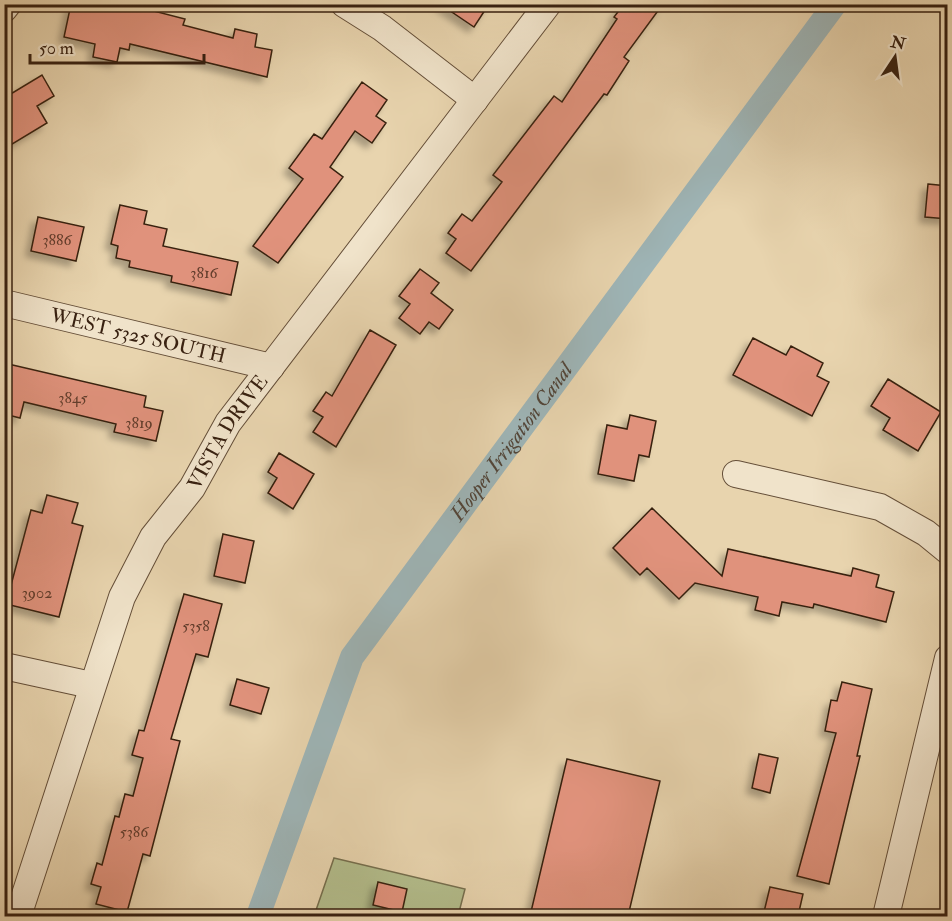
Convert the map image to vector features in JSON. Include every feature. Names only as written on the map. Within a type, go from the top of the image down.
[{"type":"street","points":[[4,9],[8,4]]},
{"type":"street","points":[[344,4],[382,28],[475,100]]},
{"type":"street","name":"VISTA DRIVE","points":[[18,916],[91,685],[122,597],[153,537],[192,488],[228,423],[548,4]]},
{"type":"street","name":"WEST 5325 SOUTH","points":[[4,303],[272,367]]},
{"type":"street","points":[[736,474],[880,507],[926,533],[948,551]]},
{"type":"street","points":[[886,916],[948,658]]},
{"type":"street","points":[[4,666],[91,685]]},
{"type":"green space","points":[[334,858],[465,889],[458,916],[314,916]]},
{"type":"building","points":[[71,4],[138,4],[138,7],[185,19],[183,25],[233,38],[235,29],[257,34],[255,47],[272,50],[267,77],[130,44],[129,50],[120,48],[117,62],[93,57],[95,44],[64,37]]},
{"type":"building","points":[[440,4],[489,4],[474,27]]},
{"type":"building","points":[[624,4],[663,4],[624,57],[629,61],[607,95],[604,94],[471,271],[446,253],[456,239],[448,233],[462,214],[472,221],[502,182],[493,175],[554,96],[562,102],[617,19],[614,17]]},
{"type":"building","points":[[42,75],[54,96],[37,106],[47,123],[4,149],[4,98]]},
{"type":"building","points":[[362,82],[387,100],[376,116],[386,123],[372,143],[355,131],[330,167],[343,177],[278,263],[253,246],[303,179],[289,168],[314,134],[322,139]]},
{"type":"building","points":[[928,184],[948,186],[948,219],[925,217]]},
{"type":"building","points":[[120,205],[147,211],[144,224],[167,229],[163,246],[238,262],[231,295],[171,282],[172,276],[129,267],[130,261],[116,258],[118,246],[111,244]]},
{"type":"building","points":[[38,217],[84,227],[76,261],[31,251]]},
{"type":"building","points":[[420,269],[439,283],[431,293],[453,310],[439,329],[429,322],[420,334],[399,318],[410,304],[399,296]]},
{"type":"building","points":[[370,330],[396,345],[336,447],[313,432],[323,417],[313,411],[326,392],[332,396]]},
{"type":"building","points":[[753,338],[786,355],[791,346],[823,363],[817,376],[829,382],[812,416],[733,375]]},
{"type":"building","points":[[4,363],[146,396],[144,407],[163,411],[156,441],[114,432],[116,424],[24,402],[20,418],[4,414]]},
{"type":"building","points":[[888,379],[941,412],[918,451],[883,430],[890,418],[871,406]]},
{"type":"building","points":[[630,415],[656,421],[649,457],[639,455],[634,481],[598,474],[607,425],[627,429]]},
{"type":"building","points":[[279,453],[314,474],[293,509],[268,493],[277,478],[268,472]]},
{"type":"building","points":[[47,495],[78,503],[72,523],[83,526],[59,617],[6,604],[31,510],[42,513]]},
{"type":"building","points":[[652,508],[722,576],[728,549],[851,576],[853,568],[879,575],[876,587],[894,592],[886,622],[814,604],[813,608],[782,602],[779,616],[755,610],[758,597],[695,583],[679,599],[647,568],[640,575],[613,548]]},
{"type":"building","points":[[223,534],[254,541],[245,583],[214,576]]},
{"type":"building","points":[[184,594],[222,604],[208,657],[196,654],[171,739],[180,741],[150,856],[143,854],[127,912],[96,904],[101,887],[91,884],[97,863],[102,865],[115,816],[119,817],[125,794],[133,796],[143,758],[132,755],[139,730],[144,731]]},
{"type":"building","points":[[237,679],[269,688],[261,714],[230,705]]},
{"type":"building","points":[[842,682],[872,689],[857,756],[860,756],[829,884],[797,876],[836,733],[825,731],[831,700],[837,701]]},
{"type":"building","points":[[759,754],[778,758],[770,793],[752,788]]},
{"type":"building","points":[[567,759],[660,781],[628,916],[530,916]]},
{"type":"building","points":[[378,882],[407,889],[402,912],[373,905]]},
{"type":"building","points":[[770,887],[803,894],[798,916],[763,916]]},
{"type":"waterway","name":"Hooper Irrigation Canal","points":[[258,916],[352,657],[835,4]]}]
